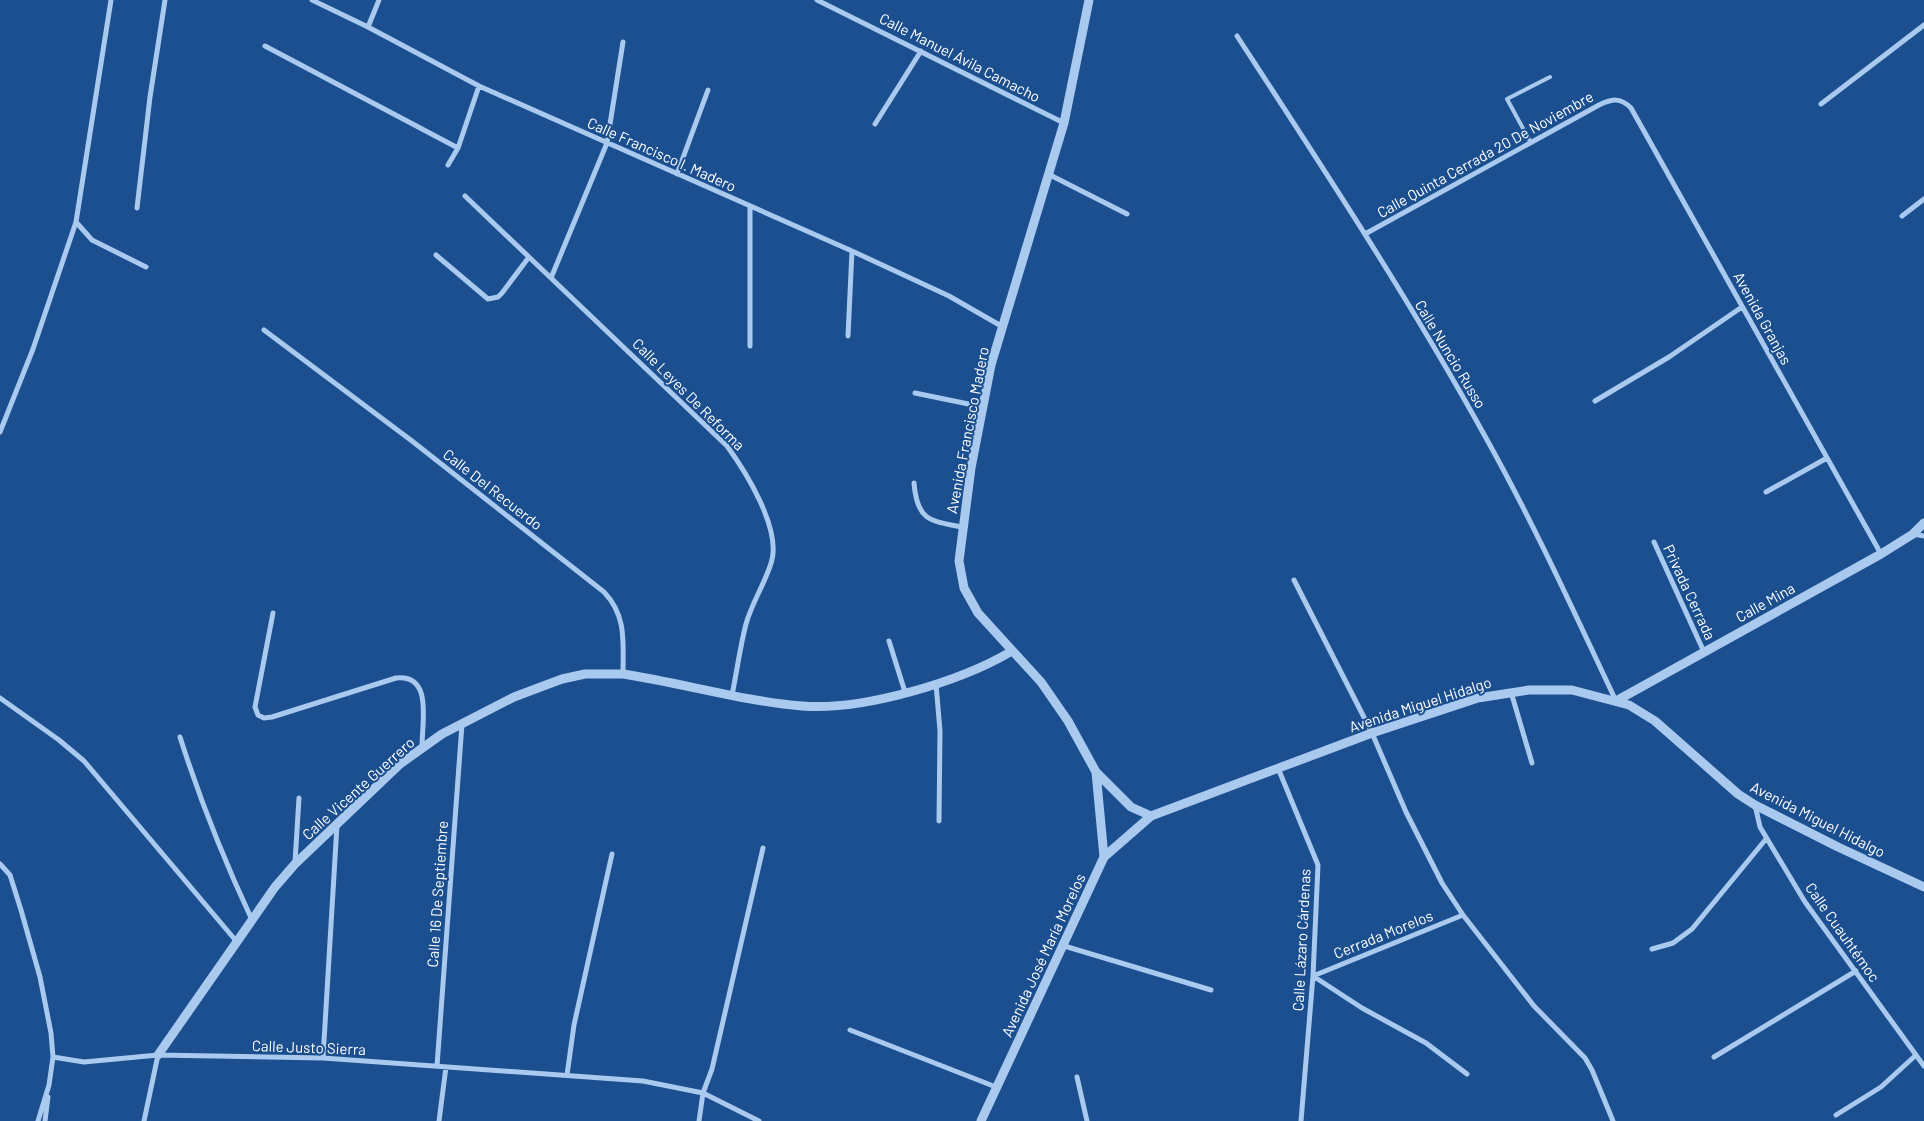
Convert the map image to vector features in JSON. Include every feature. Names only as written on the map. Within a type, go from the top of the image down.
[{"type":"street","points":[[0,432],[33,349],[76,222],[111,0]]},
{"type":"street","points":[[137,208],[150,97],[165,0]]},
{"type":"street","name":"Calle Francisco I. Madero","points":[[312,0],[368,26],[479,86],[852,251],[949,296],[1003,327]]},
{"type":"street","points":[[368,26],[379,0]]},
{"type":"street","name":"Calle Manuel Ávila Camacho","points":[[817,0],[1064,123]]},
{"type":"street","name":"Avenida Francisco Madero","points":[[1089,0],[1064,123],[1050,175],[991,366],[962,527],[959,561],[964,588],[978,613],[1041,682],[1068,721],[1096,772],[1131,807],[1151,816]]},
{"type":"street","points":[[1820,104],[1924,25]]},
{"type":"street","name":"Calle Nuncio Russo","points":[[1237,36],[1365,234],[1485,437],[1518,497],[1616,701]]},
{"type":"street","points":[[551,278],[607,143],[623,42]]},
{"type":"street","points":[[265,46],[458,148]]},
{"type":"street","points":[[875,124],[920,51]]},
{"type":"street","points":[[448,165],[458,148],[479,86]]},
{"type":"street","points":[[677,174],[708,90]]},
{"type":"street","name":"Calle Quinta Cerrada 20 De Noviembre","points":[[1365,234],[1599,105],[1619,99]]},
{"type":"street","name":"Avenida Granjas","points":[[1619,99],[1631,108],[1881,554]]},
{"type":"street","points":[[1050,175],[1127,214]]},
{"type":"street","name":"Calle Leyes De Reforma","points":[[466,196],[726,446],[742,466],[765,515],[772,544],[772,559],[747,623],[732,695]]},
{"type":"street","points":[[1902,216],[1924,199]]},
{"type":"street","points":[[750,206],[750,346]]},
{"type":"street","points":[[76,222],[92,240],[146,267]]},
{"type":"street","points":[[848,336],[852,251]]},
{"type":"street","points":[[436,255],[488,299],[498,297],[502,293],[529,257]]},
{"type":"street","points":[[1596,401],[1669,356],[1742,307]]},
{"type":"street","name":"Calle Del Recuerdo","points":[[264,330],[296,356],[412,441],[604,592],[618,610],[624,630],[623,674]]},
{"type":"street","points":[[915,393],[984,407]]},
{"type":"street","points":[[1766,492],[1827,458]]},
{"type":"street","points":[[914,483],[915,502],[922,514],[932,521],[962,527]]},
{"type":"street","name":"Calle Mina","points":[[1616,701],[1881,554],[1913,534],[1924,523]]},
{"type":"street","points":[[1913,534],[1924,536]]},
{"type":"street","name":"Privada Cerrada","points":[[1654,542],[1704,652]]},
{"type":"street","points":[[1294,580],[1372,733],[1406,812],[1442,883],[1463,915],[1534,1006],[1585,1058],[1592,1070],[1613,1121]]},
{"type":"street","points":[[273,613],[255,708],[258,715],[264,718],[272,717],[404,677],[412,679],[418,684],[422,692],[422,747]]},
{"type":"street","points":[[889,641],[905,692]]},
{"type":"street","name":"Calle Vicente Guerrero","points":[[158,1055],[275,886],[295,864],[400,764],[422,747],[507,700],[562,679],[585,674],[623,674],[732,695],[810,706],[850,703],[936,684],[998,659],[1012,651]]},
{"type":"street","points":[[936,684],[940,731],[940,821]]},
{"type":"street","name":"Avenida Miguel Hidalgo","points":[[1151,816],[1372,733],[1478,698],[1511,692],[1572,690],[1616,701],[1645,713],[1738,794],[1755,805],[1838,847],[1924,887]]},
{"type":"street","points":[[1511,692],[1532,763]]},
{"type":"street","points":[[0,698],[59,740],[84,761],[238,942]]},
{"type":"street","name":"Calle 16 De Septiembre","points":[[436,1066],[462,724]]},
{"type":"street","points":[[180,736],[206,816],[252,920]]},
{"type":"street","name":"Calle Lázaro Cárdenas","points":[[1278,768],[1318,865],[1313,976],[1301,1121]]},
{"type":"street","name":"Avenida Francisco Madero","points":[[1096,772],[1104,857]]},
{"type":"street","points":[[295,864],[299,798]]},
{"type":"street","name":"Calle Cuauhtémoc","points":[[1755,805],[1757,820],[1766,839],[1805,902],[1924,1066]]},
{"type":"street","name":"Avenida José María Morelos","points":[[981,1121],[1061,945],[1104,857],[1151,816]]},
{"type":"street","points":[[323,1058],[337,825]]},
{"type":"street","points":[[1652,949],[1673,943],[1692,929],[1766,839]]},
{"type":"street","points":[[699,1121],[703,1093],[712,1069],[763,848]]},
{"type":"street","points":[[567,1075],[574,1025],[612,854]]},
{"type":"street","points":[[0,864],[10,876],[35,960],[51,1033],[53,1057],[45,1121]]},
{"type":"street","name":"Cerrada Morelos","points":[[1313,976],[1463,915]]},
{"type":"street","points":[[1061,945],[1211,990]]},
{"type":"street","points":[[1714,1057],[1856,971]]},
{"type":"street","points":[[1313,976],[1362,1008],[1426,1043],[1467,1074]]},
{"type":"street","points":[[850,1030],[996,1087]]},
{"type":"street","points":[[144,1121],[158,1055]]},
{"type":"street","name":"Calle Justo Sierra","points":[[53,1057],[84,1062],[158,1055],[323,1058],[643,1081],[703,1093],[758,1121]]},
{"type":"street","points":[[1836,1115],[1881,1087],[1916,1055]]},
{"type":"street","points":[[438,1121],[446,1067]]},
{"type":"street","points":[[1077,1077],[1087,1121]]},
{"type":"street","points":[[38,1121],[49,1086]]},
{"type":"lane","points":[[1531,143],[1507,100],[1550,77]]}]
